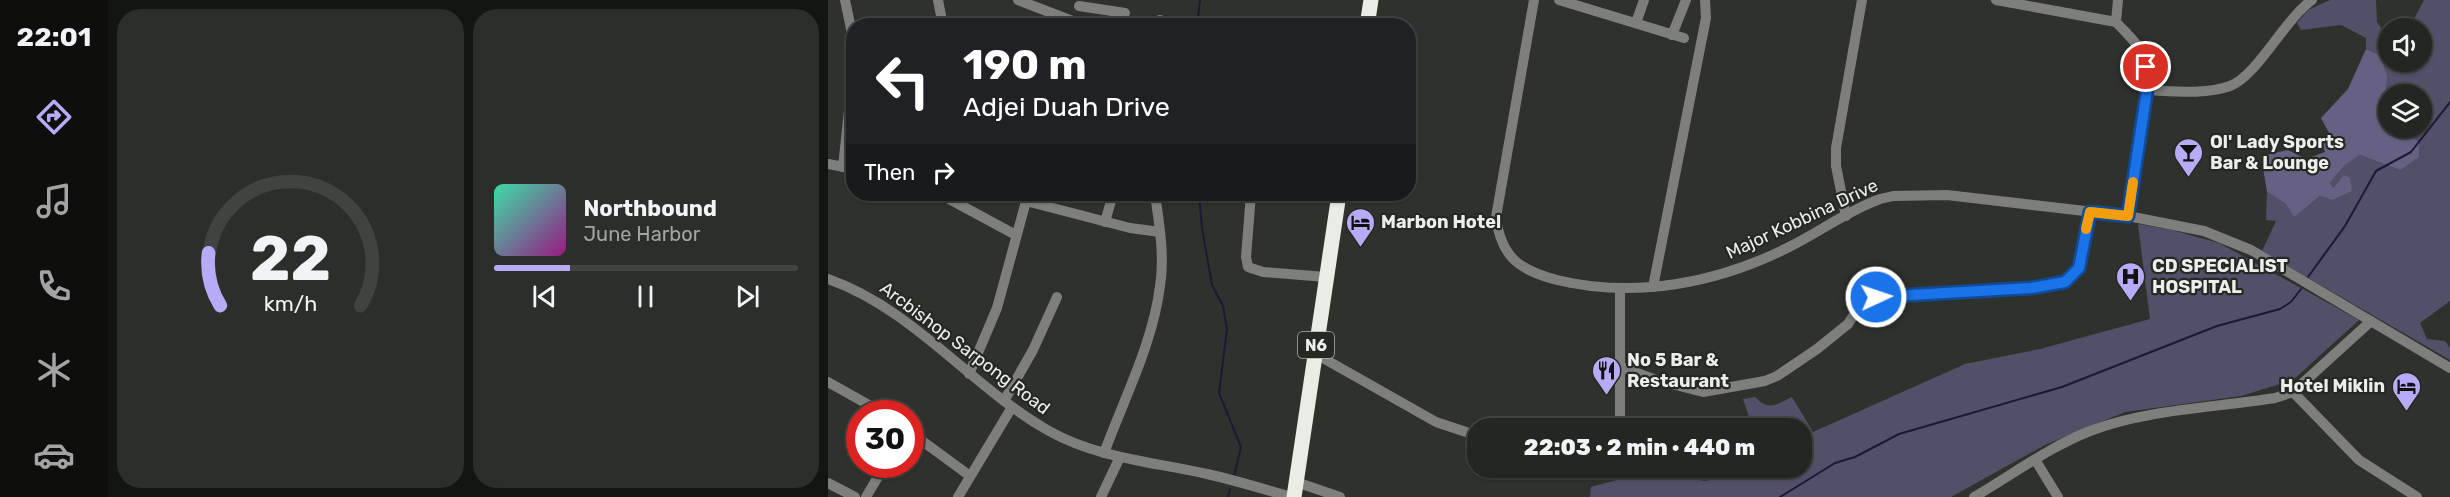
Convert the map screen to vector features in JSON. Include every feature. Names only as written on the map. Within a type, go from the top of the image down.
[{"type":"highway","points":[[1368,18],[1371,0]]},
{"type":"highway","name":"N6","points":[[1294,492],[1338,201]]},
{"type":"street","points":[[845,0],[849,18]]},
{"type":"street","points":[[938,0],[941,18]]},
{"type":"street","points":[[1018,0],[1060,18]]},
{"type":"street","name":"Major Kobbina Drive","points":[[1534,0],[1496,207],[1500,242],[1516,264],[1537,274],[1574,284],[1620,289],[1653,287],[1708,278],[1789,247],[1880,199],[1925,194],[2128,216],[2204,231],[2261,256],[2450,368]]},
{"type":"street","points":[[1559,0],[1596,14],[1636,23],[1684,38]]},
{"type":"street","points":[[1636,23],[1644,0]]},
{"type":"street","points":[[1672,34],[1686,0]]},
{"type":"street","points":[[1653,287],[1706,18],[1705,0]]},
{"type":"street","points":[[1846,216],[1836,166],[1836,148],[1862,0]]},
{"type":"street","points":[[1996,0],[2116,22],[2144,57],[2147,90],[2128,216]]},
{"type":"street","points":[[2116,22],[2118,0]]},
{"type":"street","points":[[2147,90],[2201,90],[2237,83],[2288,23],[2312,0]]},
{"type":"street","points":[[1076,18],[1080,3],[1125,13]]},
{"type":"street","points":[[828,164],[846,168]]},
{"type":"street","points":[[953,201],[1016,235]]},
{"type":"street","points":[[969,374],[997,308],[1026,201]]},
{"type":"street","points":[[1039,201],[1105,222],[1160,232]]},
{"type":"street","points":[[1105,222],[1111,201]]},
{"type":"street","points":[[1104,453],[1152,324],[1160,287],[1160,232],[1156,201]]},
{"type":"street","points":[[1250,201],[1246,257],[1248,267],[1263,272],[1326,277]]},
{"type":"street","points":[[1621,367],[1692,390],[1719,390],[1777,376],[1848,324],[1861,304],[1876,297],[2031,288],[2065,282],[2079,268],[2090,212]]},
{"type":"street","name":"Arcbishop Sarpong Road","points":[[828,279],[865,294],[912,327],[1008,404],[1049,431],[1119,457],[1294,492],[1340,497]]},
{"type":"street","points":[[1620,289],[1620,418]]},
{"type":"street","points":[[958,497],[1008,404],[1057,297]]},
{"type":"street","points":[[1974,497],[2072,439],[2128,419],[2255,401],[2293,392],[2370,322]]},
{"type":"street","points":[[1314,352],[1436,422],[1467,432]]},
{"type":"street","points":[[828,382],[860,400]]},
{"type":"street","points":[[2293,392],[2359,460],[2417,497]]},
{"type":"street","points":[[924,442],[970,476]]},
{"type":"street","points":[[1101,497],[1119,457]]},
{"type":"street","points":[[2036,461],[2058,497]]},
{"type":"street","points":[[866,497],[877,478]]},
{"type":"street","points":[[828,483],[855,497]]},
{"type":"shaded area","points":[[2330,0],[2376,0],[2378,54],[2366,49],[2366,38],[2341,25],[2301,30],[2297,23],[2308,10]]},
{"type":"shaded area","points":[[2424,0],[2450,0],[2450,301],[2420,323],[2427,339],[2445,341],[2450,348],[2450,360],[2262,251],[2276,221],[2266,220],[2267,192],[2286,204],[2294,216],[2320,196],[2332,200],[2340,179],[2333,189],[2330,183],[2345,165],[2360,155],[2400,170],[2418,142],[2412,138],[2432,138],[2432,84],[2381,84],[2381,72],[2432,72],[2432,18],[2414,18]]},
{"type":"shaded area","points":[[2366,49],[2378,54],[2378,72],[2386,72],[2387,76],[2386,84],[2378,84],[2378,138],[2413,138],[2419,142],[2419,157],[2400,170],[2360,155],[2345,165],[2330,183],[2333,188],[2344,175],[2350,178],[2352,191],[2332,200],[2320,196],[2294,217],[2286,204],[2267,192],[2261,156],[2288,150],[2306,159],[2325,152],[2321,139],[2329,133],[2321,118],[2348,89]]},
{"type":"shaded area","points":[[2138,224],[2172,230],[2219,243],[2359,320],[2293,380],[2241,396],[2125,412],[2045,445],[1951,497],[1590,497],[1591,487],[1623,478],[1688,478],[1705,481],[1719,478],[1812,478],[1812,430],[1813,432],[1965,364],[2040,349],[2150,319]]},
{"type":"shaded area","points":[[1755,397],[1764,404],[1773,405],[1792,397],[1805,418],[1749,418],[1743,399]]},
{"type":"waterway","points":[[1198,18],[1200,0]]},
{"type":"waterway","points":[[2308,277],[2345,226],[2376,171],[2411,152],[2450,102]]},
{"type":"waterway","points":[[1200,201],[1212,285],[1223,306],[1227,329],[1219,393],[1241,447],[1234,476]]},
{"type":"waterway","points":[[1780,497],[1835,463],[1855,457],[1899,434],[2062,387],[2217,326],[2280,309],[2291,302],[2301,289]]},
{"type":"waterway","points":[[1228,497],[1230,489]]},
{"type":"slow traffic","points":[[2086,229],[2090,212],[2128,216],[2133,182]]},
{"type":"place","name":"Ol' Lady Sports Bar & Lounge","points":[[2189,178]]},
{"type":"place","name":"Marbon Hotel","points":[[1360,248]]},
{"type":"place","name":"CD SPECIALIST HOSPITAL","points":[[2131,302]]},
{"type":"place","name":"No 5 Bar & Restaurant","points":[[1606,396]]},
{"type":"place","name":"Hotel Miklin","points":[[2406,412]]},
{"type":"route","points":[[1876,297],[2031,288],[2057,284],[2070,279],[2079,268],[2090,212],[2128,216],[2147,90],[2146,67]]}]
